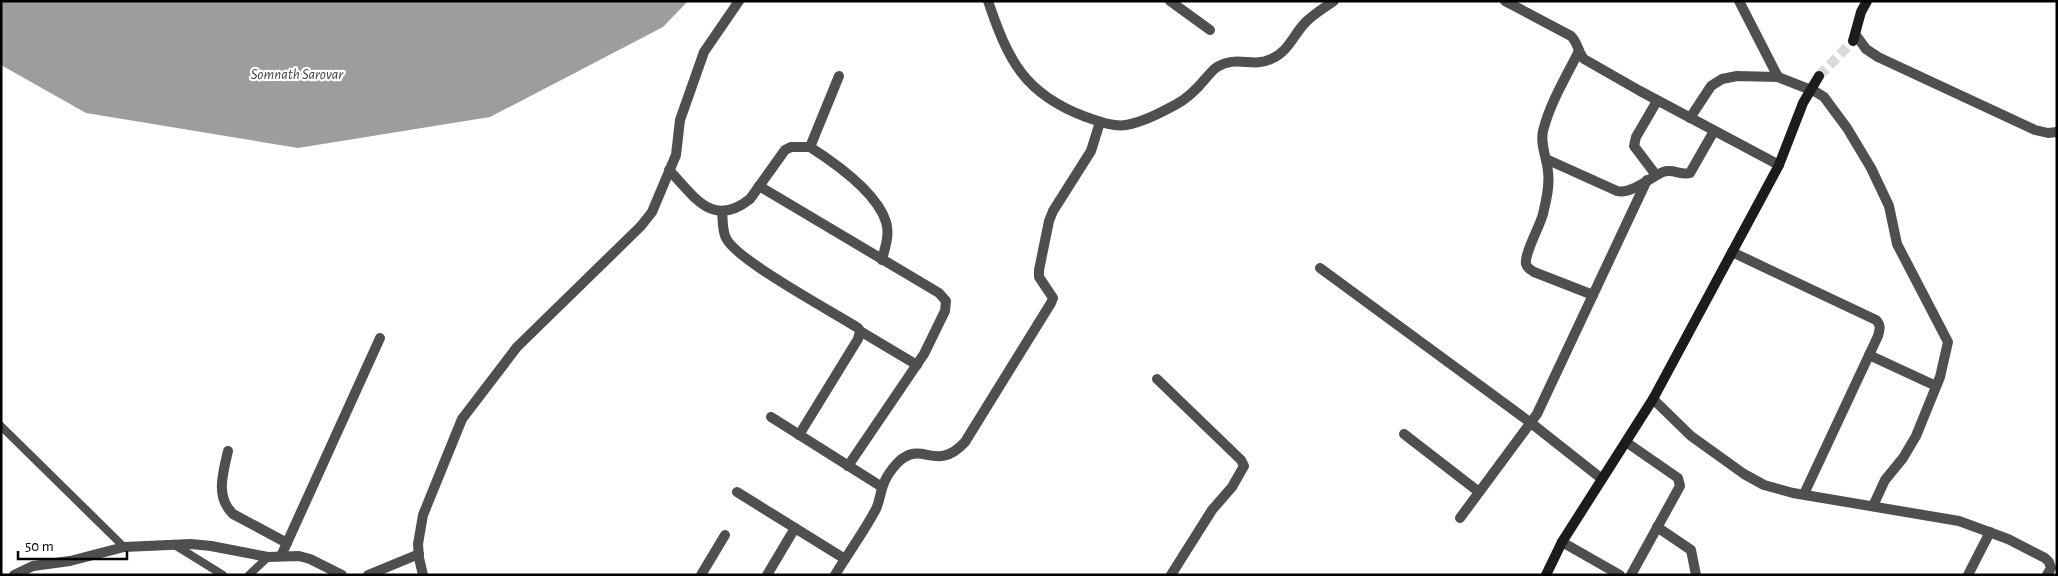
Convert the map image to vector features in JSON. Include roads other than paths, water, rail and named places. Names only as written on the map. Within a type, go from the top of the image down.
[{"type":"street","points":[[424,575],[419,554],[419,531],[423,515],[462,419],[517,347],[641,226],[652,212],[676,155],[680,120],[704,52],[739,1]]},
{"type":"street","points":[[988,1],[1002,42],[1028,82],[1048,99],[1070,111],[1100,122],[1124,125],[1175,106],[1186,99],[1214,69],[1225,63],[1270,60],[1286,49],[1306,21],[1334,1]]},
{"type":"street","points":[[1170,1],[1210,30]]},
{"type":"street","points":[[1505,1],[1575,39],[1584,59],[1657,101],[1779,165]]},
{"type":"street","points":[[1739,1],[1778,77]]},
{"type":"street","points":[[1863,3],[1854,37],[1866,49],[1878,57],[2036,130],[2048,133],[2057,132]]},
{"type":"street","points":[[1579,51],[1552,103],[1547,118],[1542,144],[1546,159],[1548,181],[1544,211],[1527,255],[1526,264],[1534,272],[1593,296]]},
{"type":"street","points":[[810,148],[839,76]]},
{"type":"street","points":[[1690,118],[1711,86],[1722,79],[1748,76],[1778,77],[1810,90],[1824,97],[1862,152],[1886,199],[1899,248],[1947,338],[1946,353],[1936,386],[1910,447],[1885,480],[1873,506]]},
{"type":"street","points":[[1546,575],[1562,542],[1653,399],[1779,165],[1810,90],[1819,76]]},
{"type":"street","points":[[1652,178],[1634,146],[1636,137],[1657,101]]},
{"type":"street","points":[[835,575],[876,509],[886,478],[904,457],[918,454],[939,457],[948,456],[957,451],[965,442],[1051,303],[1053,298],[1039,276],[1049,221],[1062,195],[1091,151],[1100,122]]},
{"type":"street","points":[[1546,159],[1621,192],[1669,170],[1690,173],[1714,131]]},
{"type":"street","points":[[669,170],[706,206],[712,210],[722,211],[744,204],[785,150],[791,147],[810,148],[850,177],[880,210],[886,222],[888,232],[882,260]]},
{"type":"street","points":[[1460,518],[1537,414],[1652,178]]},
{"type":"street","points":[[759,186],[938,293],[946,301],[945,311],[917,365],[848,466]]},
{"type":"street","points":[[722,211],[725,237],[736,250],[752,263],[917,365]]},
{"type":"street","points":[[1732,252],[1876,320],[1880,329],[1804,494]]},
{"type":"street","points":[[1320,268],[1531,423],[1602,479]]},
{"type":"street","points":[[799,435],[858,339],[860,331]]},
{"type":"street","points":[[282,556],[380,338]]},
{"type":"street","points":[[1869,355],[1936,386]]},
{"type":"street","points":[[1157,379],[1241,460],[1244,466],[1232,487],[1212,510],[1170,575]]},
{"type":"street","points":[[1653,399],[1691,436],[1744,474],[1772,488],[1943,517],[2008,539],[2044,558],[2049,562],[2051,568],[2047,575]]},
{"type":"street","points":[[771,418],[882,487]]},
{"type":"street","points":[[1404,434],[1480,492]]},
{"type":"street","points":[[1626,442],[1678,478],[1680,482],[1680,486],[1631,575]]},
{"type":"street","points":[[228,451],[221,487],[229,510],[287,543]]},
{"type":"street","points":[[736,492],[845,559]]},
{"type":"street","points":[[1657,527],[1691,550],[1696,575]]},
{"type":"street","points":[[767,575],[795,528]]},
{"type":"street","points":[[1968,575],[1990,532]]},
{"type":"street","points":[[701,575],[725,535]]},
{"type":"street","points":[[1562,542],[1620,575]]},
{"type":"street","points":[[14,575],[33,566],[70,561],[124,547],[173,544],[211,546],[268,557],[299,556],[310,559],[342,575]]},
{"type":"street","points":[[368,575],[419,554]]},
{"type":"lane","points":[[1,426],[124,547]]},
{"type":"lane","points":[[173,544],[223,575]]},
{"type":"lane","points":[[249,575],[268,557]]},
{"type":"water","name":"Somnath Sarovar","points":[[1,1],[688,1],[663,27],[490,117],[298,148],[86,113],[1,65]]},
{"type":"tunnel","points":[[1819,76],[1853,41]]}]
